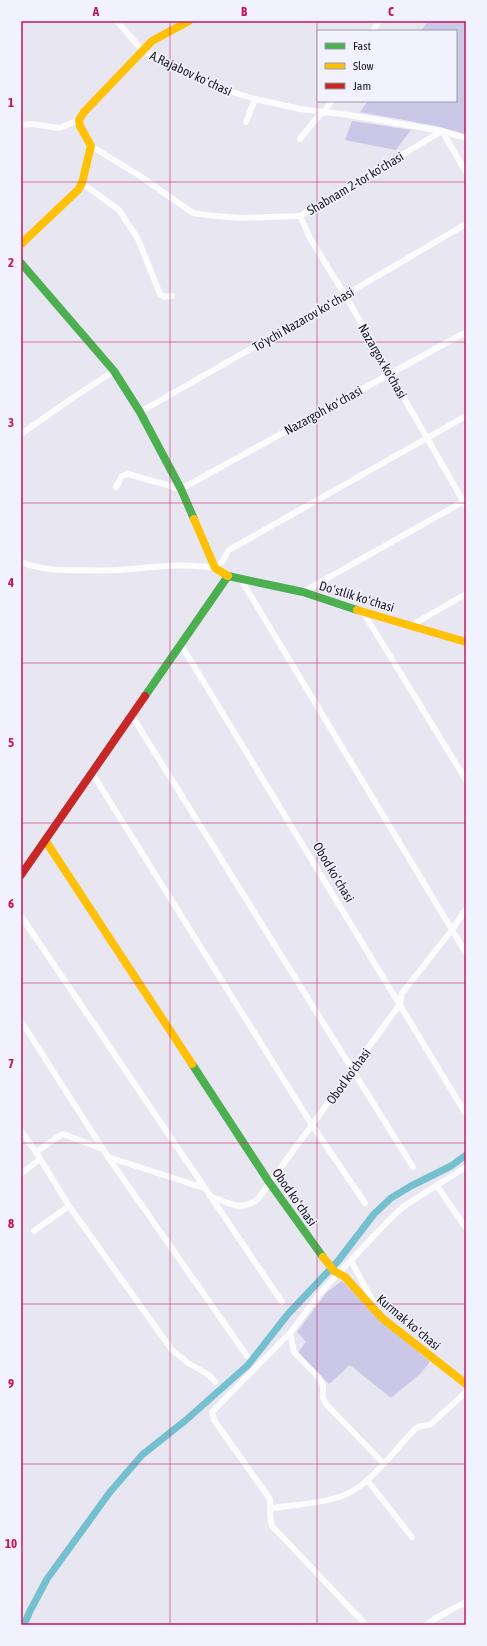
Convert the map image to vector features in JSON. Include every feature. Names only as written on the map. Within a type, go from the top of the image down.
[{"type":"street","name":"A.Rajabov koʻchasi","points":[[117,21],[142,50],[222,89],[254,99],[322,113],[349,115],[442,132]]},
{"type":"street","points":[[21,125],[32,124],[59,128],[79,120],[84,112],[152,41],[189,21]]},
{"type":"street","points":[[373,30],[379,21]]},
{"type":"street","points":[[246,122],[254,99]]},
{"type":"street","points":[[300,138],[330,102]]},
{"type":"street","points":[[21,244],[78,190],[82,183],[91,146],[80,126],[79,120]]},
{"type":"street","points":[[442,132],[466,138]]},
{"type":"street","points":[[442,132],[466,172]]},
{"type":"street","name":"Shabnam 2-tor koʼchasi","points":[[91,146],[140,176],[194,213],[240,218],[300,216],[442,132]]},
{"type":"street","points":[[82,183],[119,210],[138,239],[160,294],[165,297],[172,296]]},
{"type":"street","name":"Nazargox ko'chasi","points":[[300,216],[311,240],[345,295],[465,503]]},
{"type":"street","name":"To'ychi Nazarov koʻchasi","points":[[140,412],[466,224]]},
{"type":"street","points":[[21,263],[114,371],[140,412],[181,489],[215,568]]},
{"type":"street","name":"Nazargoh koʻchasi","points":[[181,489],[466,332]]},
{"type":"street","points":[[21,434],[71,398],[114,371]]},
{"type":"street","points":[[215,568],[222,562],[229,550],[466,416]]},
{"type":"street","points":[[116,487],[122,476],[128,474],[181,489]]},
{"type":"street","points":[[303,592],[465,503]]},
{"type":"street","points":[[21,562],[44,569],[69,571],[117,570],[197,564],[215,568],[228,576],[180,643],[132,716],[21,875]]},
{"type":"street","name":"Doʻstlik koʻchasi","points":[[228,576],[303,592],[363,612],[412,625],[466,642]]},
{"type":"street","points":[[240,578],[466,953]]},
{"type":"street","points":[[412,625],[466,594]]},
{"type":"street","points":[[363,612],[466,780]]},
{"type":"street","name":"Obod koʻchasi","points":[[180,643],[466,1114]]},
{"type":"street","points":[[132,716],[413,1167]]},
{"type":"street","points":[[92,773],[312,1125],[364,1203]]},
{"type":"street","name":"Obod koʻchasi","points":[[46,840],[269,1182],[334,1270]]},
{"type":"street","name":"Obod ko'chasi","points":[[209,1196],[234,1205],[242,1206],[250,1205],[258,1199],[400,1004],[402,994],[452,930],[466,909]]},
{"type":"street","points":[[21,916],[282,1302]]},
{"type":"street","points":[[21,1021],[108,1157],[247,1356]]},
{"type":"street","points":[[21,1131],[36,1152],[69,1206],[172,1350],[188,1363],[209,1375],[215,1382]]},
{"type":"street","points":[[36,1152],[63,1134],[103,1149]]},
{"type":"street","points":[[108,1157],[204,1188]]},
{"type":"street","points":[[21,1174],[40,1159]]},
{"type":"street","points":[[366,1625],[272,1526],[270,1518],[272,1508],[270,1499],[214,1420],[212,1412],[290,1333],[320,1293],[334,1270],[351,1261],[404,1206],[466,1167]]},
{"type":"street","points":[[437,1186],[466,1228]]},
{"type":"street","points":[[34,1231],[69,1206]]},
{"type":"street","points":[[351,1261],[382,1318]]},
{"type":"street","name":"Kurmak koʻchasi","points":[[334,1270],[345,1277],[382,1318],[466,1384]]},
{"type":"street","points":[[290,1333],[294,1352],[319,1378],[323,1385],[323,1398],[326,1404],[384,1464]]},
{"type":"street","points":[[272,1508],[340,1497],[352,1491],[367,1480],[384,1464],[416,1428],[431,1424],[466,1392]]},
{"type":"street","points":[[367,1480],[412,1538]]},
{"type":"street","points":[[426,1625],[466,1602]]},
{"type":"shaded area","points":[[428,21],[466,21],[466,135],[437,126],[360,112],[367,102],[457,102],[457,30],[422,30]]},
{"type":"shaded area","points":[[352,121],[411,130],[396,150],[345,140]]},
{"type":"shaded area","points":[[342,1281],[378,1317],[430,1362],[420,1374],[391,1398],[350,1365],[329,1384],[297,1354],[306,1342],[297,1332],[327,1292]]},
{"type":"waterway","points":[[24,1625],[47,1579],[110,1492],[142,1455],[186,1420],[248,1365],[288,1314],[338,1261],[374,1214],[391,1198],[451,1166],[466,1155]]},
{"type":"traffic: fast","points":[[21,263],[114,371],[140,412],[181,489],[194,519]]},
{"type":"traffic: fast","points":[[145,696],[228,576],[303,592],[357,610]]},
{"type":"traffic: fast","points":[[192,1064],[269,1182],[323,1257]]},
{"type":"traffic: slow","points":[[21,244],[78,190],[82,183],[91,146],[80,126],[79,120],[84,112],[152,41],[189,21]]},
{"type":"traffic: slow","points":[[194,519],[215,568],[228,576]]},
{"type":"traffic: slow","points":[[357,610],[466,642]]},
{"type":"traffic: slow","points":[[45,840],[192,1064]]},
{"type":"traffic: slow","points":[[323,1257],[334,1271],[345,1277],[382,1318],[466,1384]]},
{"type":"traffic: jam","points":[[21,875],[145,696]]}]
